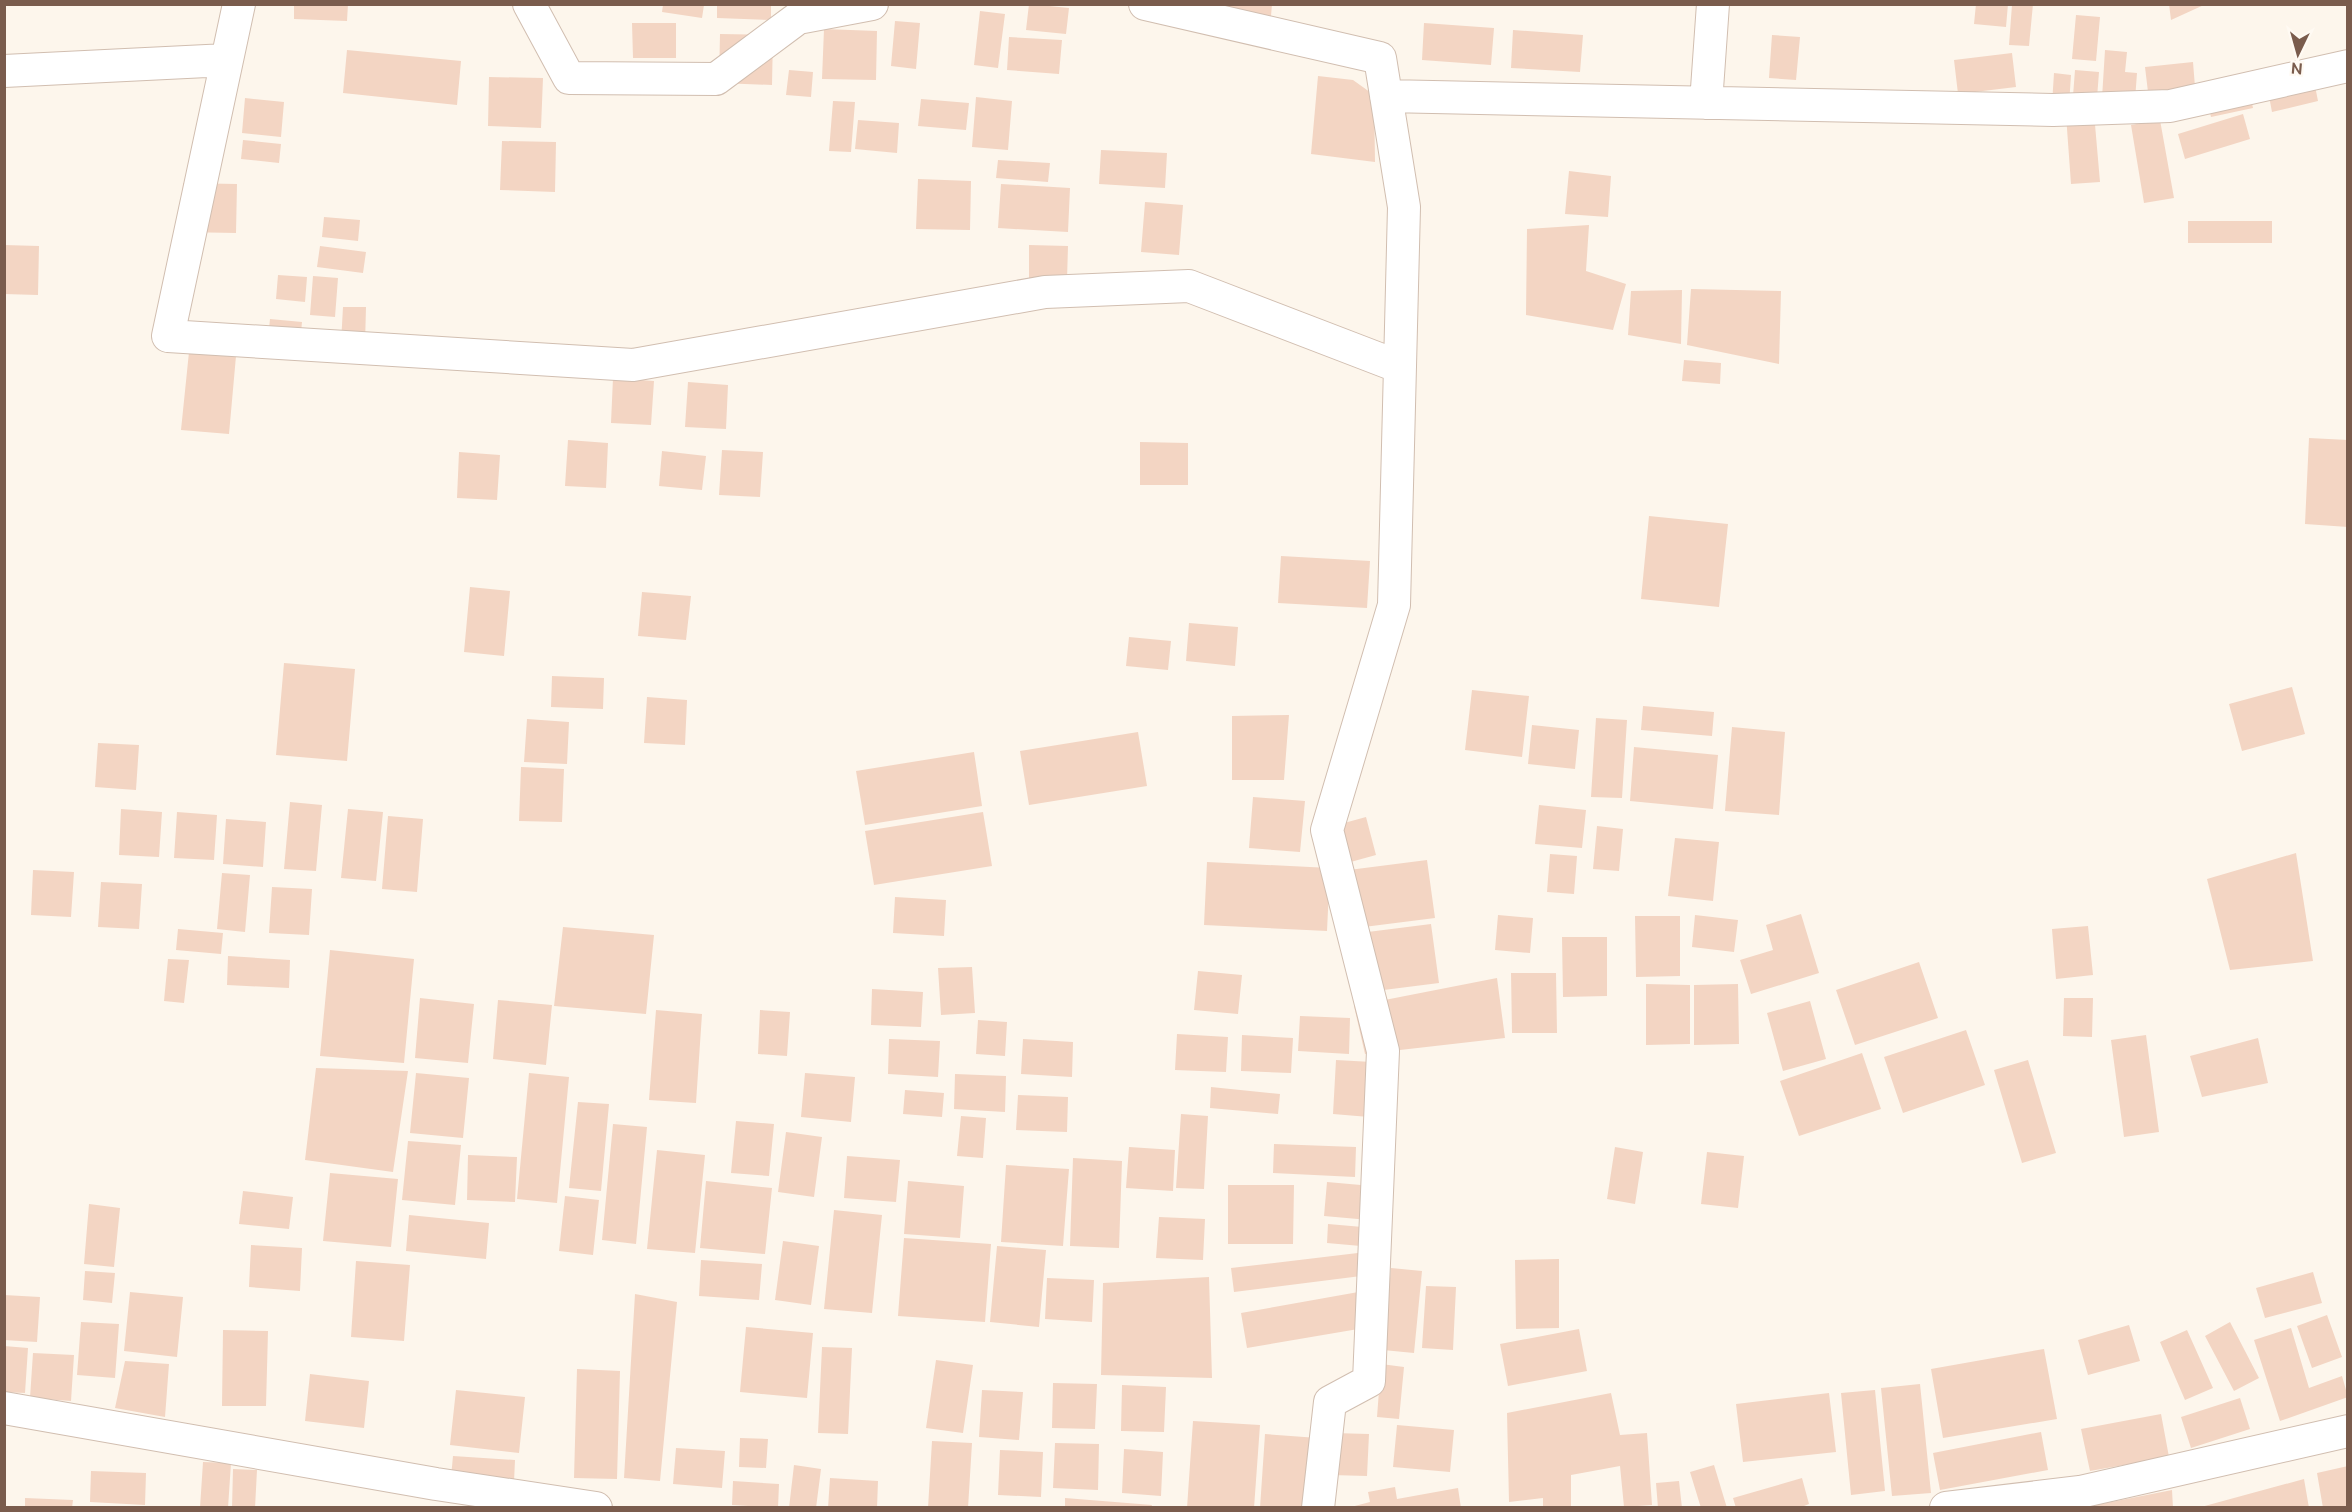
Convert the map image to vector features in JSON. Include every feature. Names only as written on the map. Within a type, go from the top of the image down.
[{"type":"street","points":[[239,4],[168,336],[633,366],[1045,292],[1189,286],[1400,367]]},
{"type":"street","points":[[529,4],[569,78],[716,79],[798,18],[872,4]]},
{"type":"street","points":[[1145,4],[1380,58],[1404,207],[1394,605],[1327,830],[1383,1051],[1370,1381],[1330,1402],[1318,1508]]},
{"type":"street","points":[[1706,103],[1713,4]]},
{"type":"street","points":[[4,71],[227,60]]},
{"type":"street","points":[[1386,96],[2053,110],[2170,106],[2348,66]]},
{"type":"street","points":[[4,1408],[436,1484],[596,1508]]},
{"type":"street","points":[[1946,1508],[2080,1492],[2348,1431]]},
{"type":"building","points":[[294,4],[348,4],[347,21],[294,19]]},
{"type":"building","points":[[717,4],[771,4],[771,20],[717,18]]},
{"type":"building","points":[[1029,4],[1069,8],[1066,34],[1026,30]]},
{"type":"building","points":[[1203,4],[1272,4],[1271,16],[1202,11]]},
{"type":"building","points":[[1976,4],[2008,4],[2006,27],[1974,24]]},
{"type":"building","points":[[2033,4],[2029,46],[2009,45],[2012,5]]},
{"type":"building","points":[[2169,4],[2206,4],[2171,20]]},
{"type":"building","points":[[663,5],[704,5],[702,18],[662,12]]},
{"type":"building","points":[[980,11],[1005,14],[998,68],[974,65]]},
{"type":"building","points":[[2076,15],[2100,17],[2096,61],[2072,59]]},
{"type":"building","points":[[895,21],[920,23],[916,69],[891,66]]},
{"type":"building","points":[[632,23],[676,23],[676,58],[633,58]]},
{"type":"building","points":[[1424,23],[1494,28],[1491,65],[1422,60]]},
{"type":"building","points":[[824,29],[877,31],[876,80],[822,79]]},
{"type":"building","points":[[1513,30],[1583,35],[1580,72],[1511,68]]},
{"type":"building","points":[[720,34],[773,35],[772,85],[719,83]]},
{"type":"building","points":[[1772,35],[1800,37],[1796,80],[1769,78]]},
{"type":"building","points":[[1009,37],[1062,40],[1059,74],[1007,70]]},
{"type":"building","points":[[347,50],[461,61],[457,105],[343,93]]},
{"type":"building","points":[[2105,50],[2127,52],[2125,72],[2137,73],[2135,100],[2102,98]]},
{"type":"building","points":[[2012,53],[2016,87],[1958,94],[1954,60]]},
{"type":"building","points":[[2193,62],[2195,87],[2148,92],[2145,67]]},
{"type":"building","points":[[789,70],[813,72],[811,97],[786,95]]},
{"type":"building","points":[[2075,70],[2099,72],[2097,98],[2073,96]]},
{"type":"building","points":[[2054,73],[2071,75],[2069,105],[2052,104]]},
{"type":"building","points":[[1318,76],[1353,80],[1374,95],[1375,162],[1311,154]]},
{"type":"building","points":[[489,77],[543,78],[541,128],[488,126]]},
{"type":"building","points":[[2315,86],[2318,101],[2272,112],[2269,96]]},
{"type":"building","points":[[2250,94],[2253,108],[2211,117],[2208,104]]},
{"type":"building","points":[[976,97],[1012,101],[1008,150],[972,147]]},
{"type":"building","points":[[245,98],[284,102],[281,137],[242,133]]},
{"type":"building","points":[[921,99],[969,103],[966,130],[918,126]]},
{"type":"building","points":[[833,101],[855,102],[851,152],[829,151]]},
{"type":"building","points":[[2094,113],[2100,182],[2071,184],[2066,115]]},
{"type":"building","points":[[2243,114],[2250,139],[2185,159],[2178,134]]},
{"type":"building","points":[[858,120],[899,123],[897,153],[855,149]]},
{"type":"building","points":[[2160,120],[2174,198],[2144,203],[2131,125]]},
{"type":"building","points":[[243,140],[281,144],[279,163],[241,159]]},
{"type":"building","points":[[502,141],[556,142],[555,192],[500,190]]},
{"type":"building","points":[[1101,150],[1167,153],[1165,188],[1099,184]]},
{"type":"building","points":[[998,160],[1050,163],[1048,182],[996,178]]},
{"type":"building","points":[[1569,171],[1611,176],[1608,217],[1565,214]]},
{"type":"building","points":[[918,179],[971,181],[970,230],[916,229]]},
{"type":"building","points":[[183,183],[237,184],[236,233],[182,232]]},
{"type":"building","points":[[1001,184],[1070,188],[1068,232],[998,228]]},
{"type":"building","points":[[1145,202],[1183,205],[1179,255],[1141,252]]},
{"type":"building","points":[[324,217],[360,220],[358,241],[322,237]]},
{"type":"building","points":[[2188,221],[2272,221],[2272,243],[2188,243]]},
{"type":"building","points":[[1589,225],[1586,271],[1626,284],[1613,330],[1526,315],[1527,229]]},
{"type":"building","points":[[4,245],[39,246],[38,295],[4,294]]},
{"type":"building","points":[[1029,245],[1068,246],[1067,280],[1029,279]]},
{"type":"building","points":[[320,246],[366,252],[363,273],[317,267]]},
{"type":"building","points":[[278,275],[307,277],[305,302],[276,299]]},
{"type":"building","points":[[313,276],[338,278],[335,317],[310,315]]},
{"type":"building","points":[[1691,289],[1781,291],[1779,364],[1687,345]]},
{"type":"building","points":[[1682,290],[1681,344],[1628,335],[1631,291]]},
{"type":"building","points":[[343,307],[366,307],[365,344],[341,343]]},
{"type":"building","points":[[270,319],[302,322],[300,343],[268,339]]},
{"type":"building","points":[[189,352],[236,356],[229,434],[181,430]]},
{"type":"building","points":[[1684,360],[1721,363],[1720,384],[1682,381]]},
{"type":"building","points":[[613,378],[654,381],[651,425],[611,423]]},
{"type":"building","points":[[688,382],[728,385],[726,429],[685,427]]},
{"type":"building","points":[[2309,438],[2348,440],[2348,527],[2305,524]]},
{"type":"building","points":[[568,440],[608,443],[606,488],[565,486]]},
{"type":"building","points":[[1140,442],[1188,443],[1188,485],[1140,485]]},
{"type":"building","points":[[722,450],[763,452],[760,497],[719,495]]},
{"type":"building","points":[[662,451],[706,456],[702,490],[659,486]]},
{"type":"building","points":[[459,452],[500,455],[497,500],[457,498]]},
{"type":"building","points":[[1649,516],[1728,524],[1719,607],[1641,599]]},
{"type":"building","points":[[1281,556],[1370,561],[1367,608],[1278,603]]},
{"type":"building","points":[[470,587],[510,591],[504,656],[464,652]]},
{"type":"building","points":[[642,592],[691,596],[686,640],[638,636]]},
{"type":"building","points":[[1189,623],[1238,627],[1235,666],[1186,661]]},
{"type":"building","points":[[1129,637],[1171,641],[1168,670],[1126,666]]},
{"type":"building","points":[[284,663],[355,669],[347,761],[276,755]]},
{"type":"building","points":[[552,676],[604,678],[603,709],[551,707]]},
{"type":"building","points":[[2292,687],[2305,734],[2242,751],[2229,704]]},
{"type":"building","points":[[1472,690],[1529,696],[1522,757],[1465,750]]},
{"type":"building","points":[[647,697],[687,700],[685,745],[644,743]]},
{"type":"building","points":[[1643,706],[1714,712],[1712,736],[1641,730]]},
{"type":"building","points":[[1289,715],[1284,780],[1232,780],[1232,716]]},
{"type":"building","points":[[1596,718],[1627,720],[1622,798],[1591,797]]},
{"type":"building","points":[[527,719],[569,722],[567,764],[524,762]]},
{"type":"building","points":[[1532,725],[1579,730],[1575,769],[1528,764]]},
{"type":"building","points":[[1732,727],[1785,732],[1779,815],[1725,811]]},
{"type":"building","points":[[1138,732],[1147,786],[1029,805],[1020,751]]},
{"type":"building","points":[[98,743],[139,745],[136,790],[95,787]]},
{"type":"building","points":[[1634,747],[1718,755],[1713,809],[1630,801]]},
{"type":"building","points":[[974,752],[982,806],[865,825],[856,771]]},
{"type":"building","points":[[521,767],[564,769],[562,822],[519,821]]},
{"type":"building","points":[[1253,797],[1305,801],[1300,852],[1249,848]]},
{"type":"building","points":[[290,802],[322,805],[316,871],[284,869]]},
{"type":"building","points":[[1539,805],[1586,810],[1582,848],[1535,844]]},
{"type":"building","points":[[121,809],[162,812],[159,857],[119,855]]},
{"type":"building","points":[[348,809],[383,812],[376,881],[341,878]]},
{"type":"building","points":[[177,812],[217,815],[214,860],[174,858]]},
{"type":"building","points":[[983,812],[992,866],[874,885],[865,831]]},
{"type":"building","points":[[388,816],[423,819],[417,892],[382,889]]},
{"type":"building","points":[[1366,817],[1376,855],[1336,866],[1326,828]]},
{"type":"building","points":[[226,819],[266,822],[263,867],[223,864]]},
{"type":"building","points":[[1597,826],[1623,829],[1619,871],[1593,869]]},
{"type":"building","points":[[1675,838],[1719,842],[1713,901],[1668,896]]},
{"type":"building","points":[[2296,853],[2313,961],[2230,970],[2207,879]]},
{"type":"building","points":[[1550,854],[1577,856],[1574,894],[1547,892]]},
{"type":"building","points":[[1427,860],[1435,918],[1348,929],[1341,871]]},
{"type":"building","points":[[1207,862],[1330,868],[1327,931],[1204,925]]},
{"type":"building","points":[[33,870],[74,872],[71,917],[31,915]]},
{"type":"building","points":[[222,873],[250,875],[245,932],[217,929]]},
{"type":"building","points":[[101,882],[142,884],[139,929],[98,927]]},
{"type":"building","points":[[272,887],[312,889],[309,935],[269,933]]},
{"type":"building","points":[[895,897],[946,900],[944,936],[893,933]]},
{"type":"building","points":[[1801,914],[1819,973],[1751,994],[1740,960],[1773,950],[1766,925]]},
{"type":"building","points":[[1498,915],[1533,918],[1530,953],[1495,950]]},
{"type":"building","points":[[1695,915],[1738,920],[1734,952],[1692,947]]},
{"type":"building","points":[[1635,916],[1680,916],[1680,976],[1636,977]]},
{"type":"building","points":[[1431,924],[1439,983],[1352,994],[1344,935]]},
{"type":"building","points":[[2088,926],[2093,975],[2056,979],[2052,929]]},
{"type":"building","points":[[563,927],[654,935],[646,1014],[554,1006]]},
{"type":"building","points":[[178,929],[223,933],[221,954],[176,950]]},
{"type":"building","points":[[1562,937],[1607,937],[1607,996],[1563,997]]},
{"type":"building","points":[[330,950],[414,959],[404,1063],[320,1056]]},
{"type":"building","points":[[228,956],[290,960],[289,988],[227,985]]},
{"type":"building","points":[[168,959],[189,960],[184,1003],[164,1001]]},
{"type":"building","points":[[1919,962],[1938,1018],[1855,1045],[1836,990]]},
{"type":"building","points":[[972,967],[975,1013],[941,1015],[938,968]]},
{"type":"building","points":[[1198,971],[1242,975],[1238,1014],[1194,1010]]},
{"type":"building","points":[[1511,973],[1556,973],[1557,1033],[1512,1033]]},
{"type":"building","points":[[1497,978],[1505,1038],[1365,1054],[1354,1006]]},
{"type":"building","points":[[1646,984],[1690,985],[1690,1044],[1646,1045]]},
{"type":"building","points":[[1738,984],[1739,1044],[1694,1045],[1694,985]]},
{"type":"building","points":[[872,989],[923,992],[921,1027],[871,1025]]},
{"type":"building","points":[[420,998],[474,1004],[468,1063],[415,1058]]},
{"type":"building","points":[[2064,998],[2093,998],[2092,1037],[2063,1036]]},
{"type":"building","points":[[498,1000],[552,1005],[546,1065],[493,1059]]},
{"type":"building","points":[[1810,1001],[1826,1059],[1783,1071],[1767,1013]]},
{"type":"building","points":[[656,1010],[702,1014],[696,1103],[649,1100]]},
{"type":"building","points":[[760,1010],[790,1012],[787,1056],[758,1054]]},
{"type":"building","points":[[1300,1016],[1350,1018],[1349,1054],[1298,1051]]},
{"type":"building","points":[[978,1020],[1007,1022],[1005,1056],[976,1054]]},
{"type":"building","points":[[1966,1030],[1985,1085],[1903,1113],[1884,1057]]},
{"type":"building","points":[[1177,1034],[1228,1037],[1226,1072],[1175,1070]]},
{"type":"building","points":[[1242,1035],[1293,1038],[1291,1073],[1241,1071]]},
{"type":"building","points":[[2146,1035],[2159,1132],[2124,1137],[2111,1040]]},
{"type":"building","points":[[2258,1038],[2268,1083],[2202,1097],[2190,1056]]},
{"type":"building","points":[[889,1039],[940,1041],[938,1077],[888,1074]]},
{"type":"building","points":[[1023,1039],[1073,1042],[1072,1077],[1021,1074]]},
{"type":"building","points":[[1862,1053],[1881,1109],[1799,1136],[1780,1081]]},
{"type":"building","points":[[1336,1060],[1372,1062],[1369,1117],[1333,1114]]},
{"type":"building","points":[[2028,1060],[2056,1153],[2022,1163],[1994,1070]]},
{"type":"building","points":[[316,1068],[408,1071],[393,1172],[305,1160]]},
{"type":"building","points":[[416,1073],[469,1078],[463,1138],[410,1133]]},
{"type":"building","points":[[529,1073],[569,1077],[557,1203],[517,1199]]},
{"type":"building","points":[[805,1073],[855,1077],[851,1122],[801,1117]]},
{"type":"building","points":[[955,1074],[1006,1076],[1005,1112],[954,1109]]},
{"type":"building","points":[[1211,1087],[1280,1094],[1278,1114],[1210,1108]]},
{"type":"building","points":[[905,1090],[944,1093],[942,1117],[903,1114]]},
{"type":"building","points":[[1018,1095],[1068,1097],[1067,1132],[1016,1130]]},
{"type":"building","points":[[578,1102],[609,1104],[601,1191],[569,1188]]},
{"type":"building","points":[[1181,1114],[1208,1116],[1204,1189],[1176,1188]]},
{"type":"building","points":[[961,1116],[986,1118],[983,1158],[957,1156]]},
{"type":"building","points":[[736,1121],[774,1124],[769,1176],[731,1173]]},
{"type":"building","points":[[613,1124],[647,1127],[636,1244],[602,1240]]},
{"type":"building","points":[[786,1132],[822,1137],[814,1197],[778,1192]]},
{"type":"building","points":[[408,1141],[461,1145],[455,1205],[402,1200]]},
{"type":"building","points":[[1274,1144],[1356,1147],[1355,1177],[1273,1173]]},
{"type":"building","points":[[1129,1147],[1175,1150],[1173,1191],[1126,1188]]},
{"type":"building","points":[[1615,1147],[1643,1152],[1635,1204],[1607,1199]]},
{"type":"building","points":[[657,1150],[705,1155],[695,1253],[647,1249]]},
{"type":"building","points":[[1707,1152],[1744,1156],[1738,1208],[1701,1204]]},
{"type":"building","points":[[468,1155],[517,1157],[515,1202],[467,1200]]},
{"type":"building","points":[[847,1156],[900,1160],[896,1202],[844,1198]]},
{"type":"building","points":[[1073,1158],[1122,1161],[1119,1248],[1070,1246]]},
{"type":"building","points":[[1006,1165],[1069,1169],[1063,1246],[1001,1242]]},
{"type":"building","points":[[330,1173],[398,1179],[391,1247],[323,1241]]},
{"type":"building","points":[[706,1181],[772,1188],[765,1254],[700,1248]]},
{"type":"building","points":[[908,1181],[964,1186],[960,1238],[904,1234]]},
{"type":"building","points":[[1327,1182],[1372,1186],[1369,1220],[1324,1216]]},
{"type":"building","points":[[1228,1185],[1294,1185],[1293,1244],[1228,1244]]},
{"type":"building","points":[[243,1191],[293,1197],[289,1229],[239,1224]]},
{"type":"building","points":[[565,1196],[599,1200],[593,1255],[559,1251]]},
{"type":"building","points":[[89,1204],[120,1208],[114,1267],[84,1264]]},
{"type":"building","points":[[834,1210],[882,1215],[872,1313],[824,1309]]},
{"type":"building","points":[[409,1215],[489,1223],[486,1259],[406,1251]]},
{"type":"building","points":[[1159,1217],[1205,1219],[1203,1260],[1156,1258]]},
{"type":"building","points":[[1328,1224],[1374,1228],[1372,1247],[1327,1243]]},
{"type":"building","points":[[904,1238],[991,1244],[985,1322],[898,1316]]},
{"type":"building","points":[[783,1241],[819,1246],[811,1305],[775,1300]]},
{"type":"building","points":[[251,1245],[302,1248],[300,1291],[249,1287]]},
{"type":"building","points":[[997,1246],[1046,1250],[1039,1327],[990,1322]]},
{"type":"building","points":[[1366,1252],[1369,1275],[1234,1292],[1231,1268]]},
{"type":"building","points":[[1559,1259],[1559,1328],[1516,1329],[1515,1260]]},
{"type":"building","points":[[701,1260],[762,1264],[759,1300],[699,1296]]},
{"type":"building","points":[[356,1261],[410,1265],[404,1341],[351,1337]]},
{"type":"building","points":[[1391,1268],[1422,1271],[1414,1353],[1383,1350]]},
{"type":"building","points":[[85,1271],[115,1273],[112,1303],[83,1300]]},
{"type":"building","points":[[2313,1272],[2322,1303],[2265,1318],[2256,1288]]},
{"type":"building","points":[[1209,1277],[1212,1378],[1101,1375],[1103,1283]]},
{"type":"building","points":[[1047,1278],[1094,1280],[1092,1322],[1045,1319]]},
{"type":"building","points":[[1426,1286],[1456,1287],[1453,1350],[1422,1348]]},
{"type":"building","points":[[1364,1291],[1370,1327],[1247,1348],[1241,1313]]},
{"type":"building","points":[[130,1292],[183,1297],[177,1357],[124,1351]]},
{"type":"building","points":[[635,1294],[677,1302],[660,1481],[624,1478]]},
{"type":"building","points":[[4,1295],[40,1297],[37,1342],[4,1340]]},
{"type":"building","points":[[2327,1315],[2342,1357],[2312,1368],[2297,1326]]},
{"type":"building","points":[[81,1322],[119,1324],[115,1378],[77,1375]]},
{"type":"building","points":[[2230,1322],[2259,1378],[2234,1391],[2205,1336]]},
{"type":"building","points":[[2129,1325],[2140,1361],[2088,1375],[2078,1340]]},
{"type":"building","points":[[746,1327],[813,1333],[807,1398],[740,1392]]},
{"type":"building","points":[[2291,1328],[2309,1388],[2342,1376],[2348,1397],[2280,1421],[2254,1340]]},
{"type":"building","points":[[1579,1329],[1587,1371],[1508,1386],[1500,1344]]},
{"type":"building","points":[[223,1330],[268,1331],[266,1406],[222,1406]]},
{"type":"building","points":[[2187,1330],[2213,1388],[2185,1400],[2160,1342]]},
{"type":"building","points":[[4,1346],[28,1348],[25,1393],[4,1392]]},
{"type":"building","points":[[822,1347],[852,1348],[848,1434],[818,1433]]},
{"type":"building","points":[[2044,1349],[2057,1419],[1943,1438],[1931,1369]]},
{"type":"building","points":[[33,1353],[74,1355],[71,1401],[30,1398]]},
{"type":"building","points":[[936,1360],[973,1365],[963,1433],[926,1428]]},
{"type":"building","points":[[125,1361],[169,1364],[165,1417],[115,1408]]},
{"type":"building","points":[[1381,1364],[1404,1367],[1399,1419],[1377,1417]]},
{"type":"building","points":[[577,1369],[620,1371],[617,1479],[574,1478]]},
{"type":"building","points":[[310,1374],[369,1381],[364,1428],[305,1421]]},
{"type":"building","points":[[1053,1383],[1097,1384],[1095,1429],[1052,1428]]},
{"type":"building","points":[[1920,1384],[1931,1493],[1892,1496],[1881,1388]]},
{"type":"building","points":[[1122,1385],[1166,1387],[1164,1432],[1121,1431]]},
{"type":"building","points":[[456,1390],[525,1397],[519,1453],[450,1445]]},
{"type":"building","points":[[982,1390],[1023,1392],[1019,1440],[979,1437]]},
{"type":"building","points":[[1875,1390],[1885,1491],[1851,1495],[1841,1393]]},
{"type":"building","points":[[1611,1393],[1620,1435],[1647,1433],[1652,1505],[1624,1507],[1620,1466],[1571,1475],[1571,1508],[1543,1508],[1543,1498],[1509,1502],[1507,1413]]},
{"type":"building","points":[[1829,1393],[1836,1452],[1743,1462],[1736,1404]]},
{"type":"building","points":[[2240,1398],[2250,1429],[2191,1448],[2181,1417]]},
{"type":"building","points":[[2161,1414],[2169,1457],[2090,1471],[2081,1429]]},
{"type":"building","points":[[1193,1421],[1260,1425],[1254,1508],[1187,1508]]},
{"type":"building","points":[[1397,1425],[1454,1430],[1450,1472],[1393,1467]]},
{"type":"building","points":[[2041,1432],[2048,1470],[1940,1490],[1933,1453]]},
{"type":"building","points":[[1333,1433],[1369,1434],[1367,1476],[1331,1475]]},
{"type":"building","points":[[1265,1434],[1318,1438],[1314,1508],[1260,1508]]},
{"type":"building","points":[[740,1438],[768,1439],[766,1468],[739,1467]]},
{"type":"building","points":[[932,1441],[972,1443],[968,1508],[928,1508]]},
{"type":"building","points":[[1055,1443],[1099,1444],[1098,1490],[1053,1488]]},
{"type":"building","points":[[676,1448],[725,1451],[722,1488],[673,1484]]},
{"type":"building","points":[[1124,1449],[1163,1452],[1161,1496],[1122,1493]]},
{"type":"building","points":[[1000,1450],[1043,1452],[1041,1497],[998,1495]]},
{"type":"building","points":[[453,1456],[515,1460],[514,1482],[451,1477]]},
{"type":"building","points":[[203,1462],[231,1463],[228,1508],[200,1508]]},
{"type":"building","points":[[794,1465],[821,1469],[816,1508],[789,1508]]},
{"type":"building","points":[[1714,1465],[1727,1508],[1701,1508],[1690,1472]]},
{"type":"building","points":[[2348,1466],[2348,1508],[2323,1508],[2317,1473]]},
{"type":"building","points":[[233,1469],[257,1470],[255,1508],[232,1508]]},
{"type":"building","points":[[91,1471],[146,1473],[145,1505],[90,1502]]},
{"type":"building","points":[[830,1478],[878,1481],[877,1508],[828,1508]]},
{"type":"building","points":[[1802,1478],[1809,1504],[1799,1508],[1736,1508],[1733,1498]]},
{"type":"building","points":[[2304,1479],[2309,1508],[2201,1508],[2201,1507]]},
{"type":"building","points":[[733,1481],[779,1484],[778,1508],[732,1505]]},
{"type":"building","points":[[1679,1481],[1682,1508],[1658,1508],[1656,1483]]},
{"type":"building","points":[[1395,1487],[1397,1499],[1458,1488],[1461,1508],[1347,1508],[1370,1502],[1368,1492]]},
{"type":"building","points":[[2172,1490],[2173,1508],[2091,1508],[2091,1506]]},
{"type":"building","points":[[25,1498],[73,1500],[72,1508],[25,1508]]},
{"type":"building","points":[[1065,1498],[1152,1505],[1151,1508],[1065,1508]]}]
